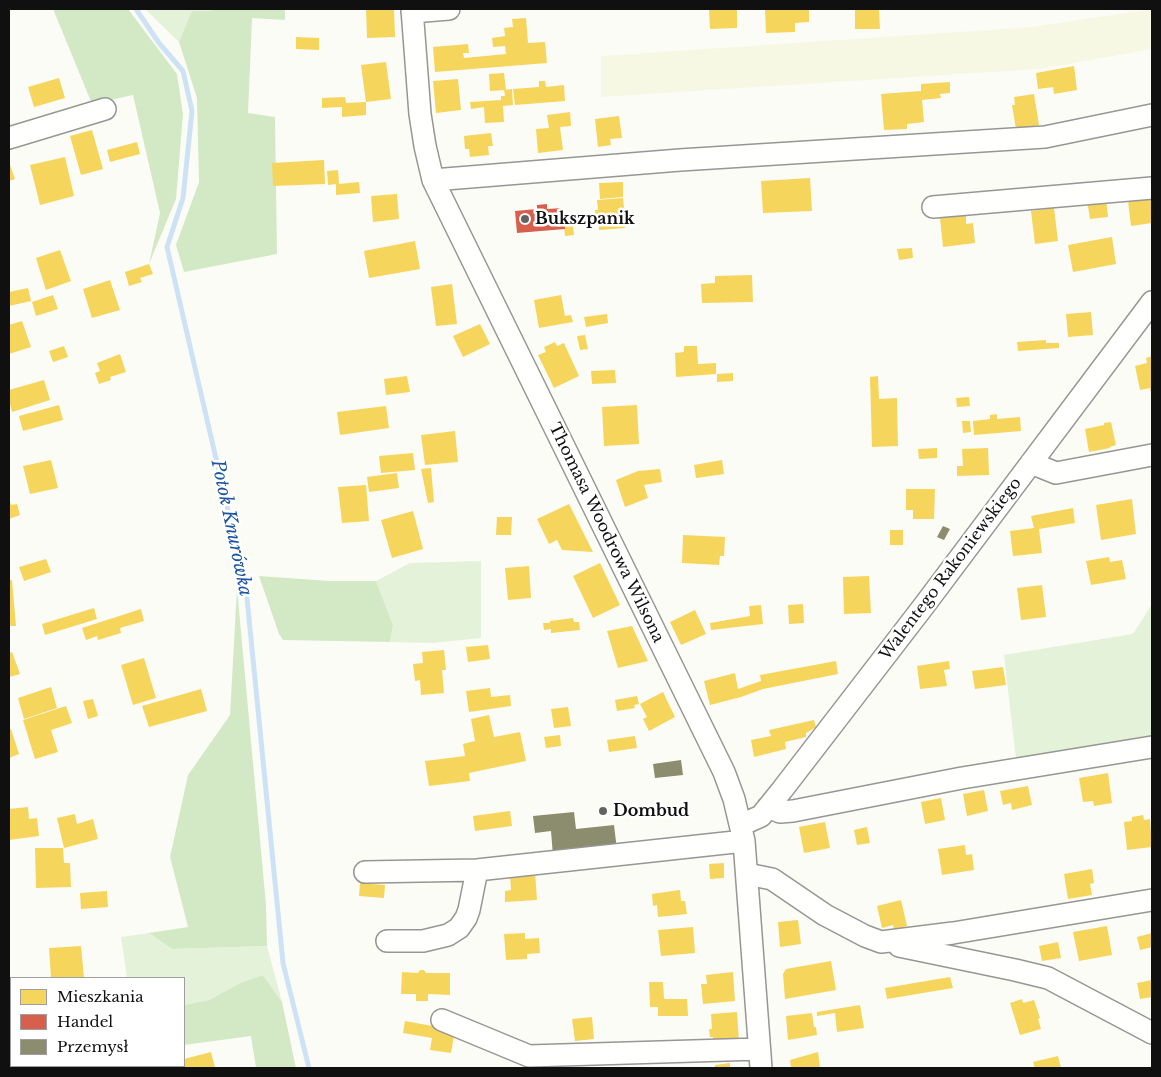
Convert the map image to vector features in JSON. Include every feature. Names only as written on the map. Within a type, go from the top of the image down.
[{"type":"street","points":[[412,10],[449,9]]},
{"type":"street","name":"Thomasa Woodrowa Wilsona","points":[[412,10],[420,114],[433,180],[724,772],[743,833],[760,1058]]},
{"type":"street","points":[[9,138],[105,109]]},
{"type":"street","points":[[433,180],[680,160],[1045,137],[1152,116]]},
{"type":"street","points":[[933,207],[1152,188]]},
{"type":"street","name":"Walentego Rakoniewskiego","points":[[743,833],[768,807],[928,600],[1152,302]]},
{"type":"street","points":[[1031,463],[1056,473],[1152,455]]},
{"type":"street","points":[[768,807],[780,812],[793,811],[962,778],[1152,747]]},
{"type":"street","points":[[365,872],[477,870],[743,833]]},
{"type":"street","points":[[387,941],[423,941],[448,935],[459,928],[469,910],[477,870]]},
{"type":"street","points":[[747,874],[772,879],[825,915],[865,936],[881,942],[1048,978],[1147,1027]]},
{"type":"street","points":[[881,942],[953,933],[1152,900]]},
{"type":"street","points":[[442,1020],[528,1056],[760,1058]]},
{"type":"green space","points":[[53,9],[128,9],[177,74],[183,114],[176,199],[149,264],[160,213],[133,95],[92,104]]},
{"type":"green space","points":[[145,9],[212,9],[212,11],[192,12],[179,42]]},
{"type":"green space","points":[[212,9],[285,9],[285,20],[252,18],[248,113],[275,117],[277,254],[184,272],[176,245],[199,182],[197,98],[179,42],[192,11],[212,11]]},
{"type":"green space","points":[[1152,9],[1152,49],[1040,69],[601,97],[601,56],[1032,27]]},
{"type":"green space","points":[[481,561],[481,638],[432,643],[390,642],[393,625],[376,581],[410,563]]},
{"type":"green space","points":[[259,576],[330,581],[376,581],[393,625],[390,642],[283,640],[279,634]]},
{"type":"green space","points":[[237,588],[266,905],[267,946],[172,949],[149,933],[188,927],[170,857],[188,775],[230,715]]},
{"type":"green space","points":[[1152,604],[1152,740],[1016,759],[1004,655],[1133,634]]},
{"type":"green space","points":[[149,933],[172,949],[267,946],[282,1002],[263,975],[240,983],[209,1000],[185,1005],[185,977],[127,977],[121,937]]},
{"type":"green space","points":[[263,975],[282,1002],[296,1068],[256,1068],[251,1036],[185,1045],[185,1005],[209,1000],[240,983]]},
{"type":"building: Mieszkania","points":[[366,9],[394,9],[395,37],[367,38]]},
{"type":"building: Mieszkania","points":[[709,9],[737,9],[737,28],[710,29]]},
{"type":"building: Mieszkania","points":[[765,9],[809,9],[809,22],[795,23],[795,32],[766,33]]},
{"type":"building: Mieszkania","points":[[855,9],[879,9],[880,29],[855,29]]},
{"type":"building: Mieszkania","points":[[526,18],[528,43],[545,42],[547,63],[435,72],[433,47],[468,44],[469,53],[463,53],[464,58],[506,54],[505,46],[493,47],[492,38],[505,36],[504,28],[513,27],[512,19]]},
{"type":"building: Mieszkania","points":[[296,37],[319,38],[319,50],[296,49]]},
{"type":"building: Mieszkania","points":[[386,62],[391,99],[366,102],[361,65]]},
{"type":"building: Mieszkania","points":[[1074,66],[1077,90],[1054,94],[1053,87],[1038,89],[1036,73]]},
{"type":"building: Mieszkania","points":[[504,73],[506,90],[490,91],[489,74]]},
{"type":"building: Mieszkania","points":[[59,78],[65,98],[34,107],[28,87]]},
{"type":"building: Mieszkania","points":[[458,79],[461,110],[436,113],[433,81]]},
{"type":"building: Mieszkania","points":[[539,81],[545,81],[546,87],[564,85],[565,101],[515,105],[513,89],[539,87]]},
{"type":"building: Mieszkania","points":[[950,82],[950,93],[940,94],[941,98],[922,100],[924,122],[907,124],[907,129],[884,130],[881,94],[921,91],[921,84]]},
{"type":"building: Mieszkania","points":[[512,89],[513,105],[503,106],[504,122],[485,123],[484,107],[471,109],[470,102],[501,100],[501,96],[505,96],[504,90]]},
{"type":"building: Mieszkania","points":[[1034,94],[1039,125],[1016,129],[1012,105],[1015,105],[1014,97]]},
{"type":"building: Mieszkania","points":[[345,97],[346,103],[366,102],[366,115],[342,117],[342,107],[322,108],[322,98]]},
{"type":"building: Mieszkania","points":[[570,112],[571,126],[560,127],[563,150],[538,153],[536,129],[549,128],[547,115]]},
{"type":"building: Mieszkania","points":[[619,116],[622,138],[610,139],[611,145],[598,147],[595,119]]},
{"type":"building: Mieszkania","points":[[92,130],[103,169],[81,175],[70,136]]},
{"type":"building: Mieszkania","points":[[491,133],[493,146],[488,146],[489,155],[470,157],[469,149],[465,149],[464,136]]},
{"type":"building: Mieszkania","points":[[137,142],[140,154],[110,162],[107,150]]},
{"type":"building: Mieszkania","points":[[65,157],[74,196],[40,205],[30,165]]},
{"type":"building: Mieszkania","points":[[324,160],[325,184],[273,186],[272,163]]},
{"type":"building: Mieszkania","points":[[9,162],[15,179],[9,181]]},
{"type":"building: Mieszkania","points":[[338,170],[339,184],[359,182],[360,193],[336,195],[336,184],[328,185],[327,171]]},
{"type":"building: Mieszkania","points":[[810,178],[812,211],[763,213],[761,181]]},
{"type":"building: Mieszkania","points":[[623,182],[623,197],[600,199],[599,183]]},
{"type":"building: Mieszkania","points":[[397,194],[399,219],[373,222],[371,196]]},
{"type":"building: Mieszkania","points":[[623,198],[627,219],[624,219],[625,228],[599,230],[599,221],[596,221],[595,210],[598,210],[597,200]]},
{"type":"building: Mieszkania","points":[[1106,198],[1108,217],[1090,219],[1087,200]]},
{"type":"building: Mieszkania","points":[[1152,198],[1152,223],[1131,226],[1128,201]]},
{"type":"building: Mieszkania","points":[[1054,208],[1058,241],[1035,244],[1031,211]]},
{"type":"building: Mieszkania","points":[[966,215],[966,224],[973,223],[975,243],[943,247],[940,218]]},
{"type":"building: Mieszkania","points":[[564,226],[573,226],[574,235],[565,236]]},
{"type":"building: Mieszkania","points":[[1112,237],[1116,264],[1073,272],[1068,245]]},
{"type":"building: Mieszkania","points":[[415,241],[420,269],[369,278],[364,251]]},
{"type":"building: Mieszkania","points":[[912,248],[913,258],[899,260],[897,249]]},
{"type":"building: Mieszkania","points":[[60,250],[71,281],[46,290],[36,258]]},
{"type":"building: Mieszkania","points":[[149,264],[153,274],[140,278],[142,282],[129,286],[125,272]]},
{"type":"building: Mieszkania","points":[[752,275],[753,302],[702,303],[701,284],[715,283],[715,276]]},
{"type":"building: Mieszkania","points":[[110,280],[120,310],[92,318],[83,289]]},
{"type":"building: Mieszkania","points":[[452,284],[457,324],[436,326],[431,287]]},
{"type":"building: Mieszkania","points":[[28,288],[31,301],[9,306],[9,292]]},
{"type":"building: Mieszkania","points":[[53,295],[58,309],[36,316],[32,302]]},
{"type":"building: Mieszkania","points":[[561,295],[565,316],[571,315],[573,322],[539,328],[534,300]]},
{"type":"building: Mieszkania","points":[[1091,312],[1093,335],[1068,337],[1066,314]]},
{"type":"building: Mieszkania","points":[[607,314],[608,323],[586,327],[584,317]]},
{"type":"building: Mieszkania","points":[[22,321],[31,347],[9,354],[9,325]]},
{"type":"building: Mieszkania","points":[[480,324],[490,344],[463,357],[453,336]]},
{"type":"building: Mieszkania","points":[[585,335],[588,349],[580,350],[577,336]]},
{"type":"building: Mieszkania","points":[[1046,340],[1046,343],[1059,343],[1059,348],[1018,351],[1017,342]]},
{"type":"building: Mieszkania","points":[[555,342],[557,346],[564,343],[579,376],[554,388],[538,355],[546,352],[544,347]]},
{"type":"building: Mieszkania","points":[[64,346],[68,357],[53,362],[49,351]]},
{"type":"building: Mieszkania","points":[[684,346],[697,346],[698,364],[716,363],[716,374],[676,377],[675,353],[684,352]]},
{"type":"building: Mieszkania","points":[[120,354],[126,372],[110,377],[111,380],[99,384],[95,373],[100,371],[97,363]]},
{"type":"building: Mieszkania","points":[[1152,356],[1151,393],[1150,388],[1140,390],[1135,366],[1147,363],[1146,358]]},
{"type":"building: Mieszkania","points":[[615,370],[616,383],[592,384],[591,371]]},
{"type":"building: Mieszkania","points":[[733,373],[733,381],[717,382],[717,374]]},
{"type":"building: Mieszkania","points":[[407,376],[410,392],[386,395],[384,379]]},
{"type":"building: Mieszkania","points":[[878,376],[879,399],[897,398],[898,446],[872,447],[870,377]]},
{"type":"building: Mieszkania","points":[[44,380],[50,400],[12,412],[9,390]]},
{"type":"building: Mieszkania","points":[[969,397],[970,406],[957,407],[956,398]]},
{"type":"building: Mieszkania","points":[[59,405],[63,420],[23,431],[19,416]]},
{"type":"building: Mieszkania","points":[[637,405],[639,444],[604,446],[602,407]]},
{"type":"building: Mieszkania","points":[[386,406],[389,428],[340,435],[337,412]]},
{"type":"building: Mieszkania","points":[[997,414],[997,419],[1020,417],[1021,431],[974,435],[973,421],[990,419],[990,415]]},
{"type":"building: Mieszkania","points":[[962,421],[970,421],[971,432],[963,433]]},
{"type":"building: Mieszkania","points":[[1111,422],[1116,445],[1089,452],[1085,429]]},
{"type":"building: Mieszkania","points":[[455,431],[458,462],[425,465],[421,435]]},
{"type":"building: Mieszkania","points":[[937,448],[937,458],[919,459],[918,449]]},
{"type":"building: Mieszkania","points":[[988,448],[989,475],[957,476],[957,466],[963,466],[962,449]]},
{"type":"building: Mieszkania","points":[[413,453],[415,470],[381,473],[379,456]]},
{"type":"building: Mieszkania","points":[[51,460],[58,488],[30,494],[23,466]]},
{"type":"building: Mieszkania","points":[[722,460],[724,474],[696,478],[694,465]]},
{"type":"building: Mieszkania","points":[[431,468],[434,502],[428,503],[421,469]]},
{"type":"building: Mieszkania","points":[[660,469],[662,482],[644,485],[648,498],[625,507],[616,480],[638,471]]},
{"type":"building: Mieszkania","points":[[397,473],[399,488],[369,492],[367,477]]},
{"type":"building: Mieszkania","points":[[366,485],[369,521],[342,523],[338,487]]},
{"type":"building: Mieszkania","points":[[906,489],[935,489],[934,519],[913,519],[913,510],[906,510]]},
{"type":"building: Mieszkania","points":[[9,499],[11,505],[17,504],[20,515],[9,519]]},
{"type":"building: Mieszkania","points":[[1132,499],[1136,534],[1101,540],[1096,505]]},
{"type":"building: Mieszkania","points":[[569,504],[593,552],[562,550],[557,540],[549,544],[537,519]]},
{"type":"building: Mieszkania","points":[[1073,508],[1075,523],[1039,529],[1042,553],[1013,556],[1010,531],[1034,528],[1031,516]]},
{"type":"building: Mieszkania","points":[[413,511],[423,549],[392,558],[381,520]]},
{"type":"building: Mieszkania","points":[[497,517],[512,517],[511,535],[496,535]]},
{"type":"building: Mieszkania","points":[[890,530],[903,530],[903,545],[890,545]]},
{"type":"building: Mieszkania","points":[[683,535],[725,537],[724,556],[720,556],[719,565],[682,563]]},
{"type":"building: Mieszkania","points":[[1109,557],[1110,562],[1122,560],[1126,579],[1091,585],[1086,561]]},
{"type":"building: Mieszkania","points":[[46,559],[51,572],[24,581],[19,567]]},
{"type":"building: Mieszkania","points":[[600,563],[620,605],[593,618],[573,576]]},
{"type":"building: Mieszkania","points":[[529,566],[531,598],[508,600],[505,568]]},
{"type":"building: Mieszkania","points":[[869,576],[871,613],[844,614],[843,577]]},
{"type":"building: Mieszkania","points":[[9,580],[12,580],[16,626],[9,626]]},
{"type":"building: Mieszkania","points":[[1042,585],[1046,617],[1021,620],[1017,588]]},
{"type":"building: Mieszkania","points":[[803,604],[804,623],[789,624],[788,605]]},
{"type":"building: Mieszkania","points":[[761,605],[763,624],[711,630],[710,623],[750,616],[749,606]]},
{"type":"building: Mieszkania","points":[[94,608],[97,619],[45,635],[42,624]]},
{"type":"building: Mieszkania","points":[[141,609],[144,621],[120,628],[121,633],[98,640],[97,636],[86,640],[82,628]]},
{"type":"building: Mieszkania","points":[[695,610],[706,634],[681,645],[670,622]]},
{"type":"building: Mieszkania","points":[[573,618],[574,622],[579,622],[580,630],[551,633],[551,629],[544,630],[543,623]]},
{"type":"building: Mieszkania","points":[[632,626],[648,661],[618,668],[607,631]]},
{"type":"building: Mieszkania","points":[[488,645],[490,659],[468,662],[466,647]]},
{"type":"building: Mieszkania","points":[[444,650],[446,670],[442,670],[444,693],[421,695],[420,680],[415,681],[413,664],[423,663],[422,652]]},
{"type":"building: Mieszkania","points":[[12,652],[20,674],[9,677],[9,653]]},
{"type":"building: Mieszkania","points":[[144,658],[156,698],[133,705],[121,665]]},
{"type":"building: Mieszkania","points":[[836,661],[838,674],[763,689],[710,705],[704,681],[735,673],[738,689],[761,681],[760,675]]},
{"type":"building: Mieszkania","points":[[949,661],[950,669],[944,670],[947,686],[920,689],[917,666]]},
{"type":"building: Mieszkania","points":[[1003,667],[1006,685],[975,689],[972,671]]},
{"type":"building: Mieszkania","points":[[51,687],[57,708],[24,719],[18,698]]},
{"type":"building: Mieszkania","points":[[490,688],[491,697],[510,695],[511,706],[469,712],[466,691]]},
{"type":"building: Mieszkania","points":[[201,689],[207,711],[149,727],[142,706]]},
{"type":"building: Mieszkania","points":[[663,692],[675,717],[649,731],[643,719],[647,717],[640,704]]},
{"type":"building: Mieszkania","points":[[637,696],[639,704],[634,705],[635,708],[617,711],[615,700]]},
{"type":"building: Mieszkania","points":[[93,699],[98,716],[88,719],[83,701]]},
{"type":"building: Mieszkania","points":[[66,706],[72,723],[51,730],[58,752],[35,759],[23,720]]},
{"type":"building: Mieszkania","points":[[568,707],[571,726],[554,728],[551,709]]},
{"type":"building: Mieszkania","points":[[489,715],[494,737],[520,732],[526,761],[469,773],[470,781],[429,786],[425,761],[465,756],[463,744],[475,741],[471,719]]},
{"type":"building: Mieszkania","points":[[814,720],[816,727],[806,733],[806,737],[785,742],[786,749],[754,757],[751,740],[771,736],[769,730]]},
{"type":"building: Mieszkania","points":[[11,729],[19,754],[9,758],[9,730]]},
{"type":"building: Mieszkania","points":[[560,735],[561,746],[546,748],[544,737]]},
{"type":"building: Mieszkania","points":[[635,736],[637,748],[609,752],[607,740]]},
{"type":"building: Mieszkania","points":[[1108,773],[1112,803],[1094,806],[1093,801],[1083,802],[1079,778]]},
{"type":"building: Mieszkania","points":[[1028,786],[1032,805],[1012,810],[1011,803],[1003,805],[1000,791]]},
{"type":"building: Mieszkania","points":[[984,790],[988,811],[967,816],[963,794]]},
{"type":"building: Mieszkania","points":[[941,798],[945,820],[925,824],[921,802]]},
{"type":"building: Mieszkania","points":[[28,807],[29,819],[37,818],[39,836],[9,840],[9,809]]},
{"type":"building: Mieszkania","points":[[510,811],[512,826],[475,831],[473,816]]},
{"type":"building: Mieszkania","points":[[75,814],[77,824],[93,819],[98,839],[64,848],[57,818]]},
{"type":"building: Mieszkania","points":[[1143,815],[1144,820],[1150,819],[1152,847],[1127,850],[1124,822],[1132,821],[1132,817]]},
{"type":"building: Mieszkania","points":[[825,822],[830,848],[804,853],[799,827]]},
{"type":"building: Mieszkania","points":[[867,827],[870,843],[857,845],[854,830]]},
{"type":"building: Mieszkania","points":[[965,845],[966,855],[972,854],[974,870],[942,875],[938,849]]},
{"type":"building: Mieszkania","points":[[35,848],[63,848],[64,863],[70,863],[71,887],[36,888]]},
{"type":"building: Mieszkania","points":[[724,863],[724,878],[710,879],[709,864]]},
{"type":"building: Mieszkania","points":[[1092,869],[1094,883],[1090,884],[1092,895],[1068,899],[1064,874]]},
{"type":"building: Mieszkania","points":[[535,872],[537,900],[505,902],[505,891],[511,890],[510,874]]},
{"type":"building: Mieszkania","points":[[360,883],[385,885],[384,898],[359,896]]},
{"type":"building: Mieszkania","points":[[680,890],[681,901],[685,901],[687,914],[658,917],[657,905],[653,906],[652,894]]},
{"type":"building: Mieszkania","points":[[107,891],[108,907],[81,909],[80,893]]},
{"type":"building: Mieszkania","points":[[901,900],[907,926],[894,930],[893,925],[882,928],[877,906]]},
{"type":"building: Mieszkania","points":[[798,920],[801,944],[780,947],[778,922]]},
{"type":"building: Mieszkania","points":[[1107,926],[1112,955],[1079,961],[1073,932]]},
{"type":"building: Mieszkania","points":[[693,927],[695,953],[661,956],[658,930]]},
{"type":"building: Mieszkania","points":[[525,933],[525,939],[539,938],[540,953],[527,954],[527,959],[506,960],[504,934]]},
{"type":"building: Mieszkania","points":[[1152,933],[1152,947],[1140,950],[1137,937]]},
{"type":"building: Mieszkania","points":[[1058,942],[1061,958],[1042,961],[1039,946]]},
{"type":"building: Mieszkania","points":[[81,946],[84,977],[51,977],[49,948]]},
{"type":"building: Mieszkania","points":[[831,961],[836,990],[785,999],[783,974],[786,969]]},
{"type":"building: Mieszkania","points":[[420,970],[424,970],[426,973],[450,973],[450,995],[428,994],[428,1001],[416,1001],[416,994],[401,994],[402,972],[418,973]]},
{"type":"building: Mieszkania","points":[[733,972],[735,1001],[703,1004],[701,984],[707,984],[706,975]]},
{"type":"building: Mieszkania","points":[[950,977],[953,988],[887,999],[885,988]]},
{"type":"building: Mieszkania","points":[[1152,980],[1152,997],[1140,999],[1137,983]]},
{"type":"building: Mieszkania","points":[[649,982],[663,982],[664,999],[687,999],[688,1016],[658,1016],[658,1007],[650,1007]]},
{"type":"building: Mieszkania","points":[[1022,999],[1023,1003],[1034,1000],[1040,1018],[1038,1019],[1041,1029],[1020,1035],[1010,1003]]},
{"type":"building: Mieszkania","points":[[860,1005],[864,1028],[837,1032],[835,1013],[817,1016],[817,1012]]},
{"type":"building: Mieszkania","points":[[737,1012],[739,1042],[713,1044],[713,1037],[710,1037],[709,1029],[712,1029],[711,1014]]},
{"type":"building: Mieszkania","points":[[812,1013],[817,1035],[788,1040],[786,1016]]},
{"type":"building: Mieszkania","points":[[592,1017],[594,1039],[575,1041],[572,1019]]},
{"type":"building: Mieszkania","points":[[405,1021],[455,1030],[451,1053],[430,1050],[432,1038],[403,1033]]},
{"type":"building: Mieszkania","points":[[211,1052],[215,1068],[175,1068],[185,1067],[185,1059]]},
{"type":"building: Mieszkania","points":[[818,1052],[820,1068],[791,1068],[790,1060]]},
{"type":"building: Mieszkania","points":[[1058,1056],[1061,1068],[1035,1068],[1033,1062]]},
{"type":"building: Mieszkania","points":[[730,1063],[730,1068],[715,1068],[715,1065]]},
{"type":"building: Mieszkania","points":[[11,1067],[42,1067],[42,1068]]},
{"type":"building: Mieszkania","points":[[68,1067],[87,1068],[68,1068]]},
{"type":"building: Handel","points":[[547,204],[547,209],[563,208],[565,229],[517,233],[515,211],[537,209],[537,205]]},
{"type":"building: Przemysł","points":[[943,526],[950,529],[944,540],[937,537]]},
{"type":"building: Przemysł","points":[[681,760],[683,775],[655,778],[653,764]]},
{"type":"building: Przemysł","points":[[574,812],[576,829],[614,825],[617,850],[553,856],[551,831],[535,833],[533,816]]},
{"type":"waterway","name":"Potok Knurówka","points":[[136,9],[159,43],[183,71],[192,111],[183,198],[167,247],[246,588],[283,963],[309,1068]]},
{"type":"place","name":"Bukszpanik","points":[[525,219]]},
{"type":"place","name":"Dombud","points":[[603,811]]}]
